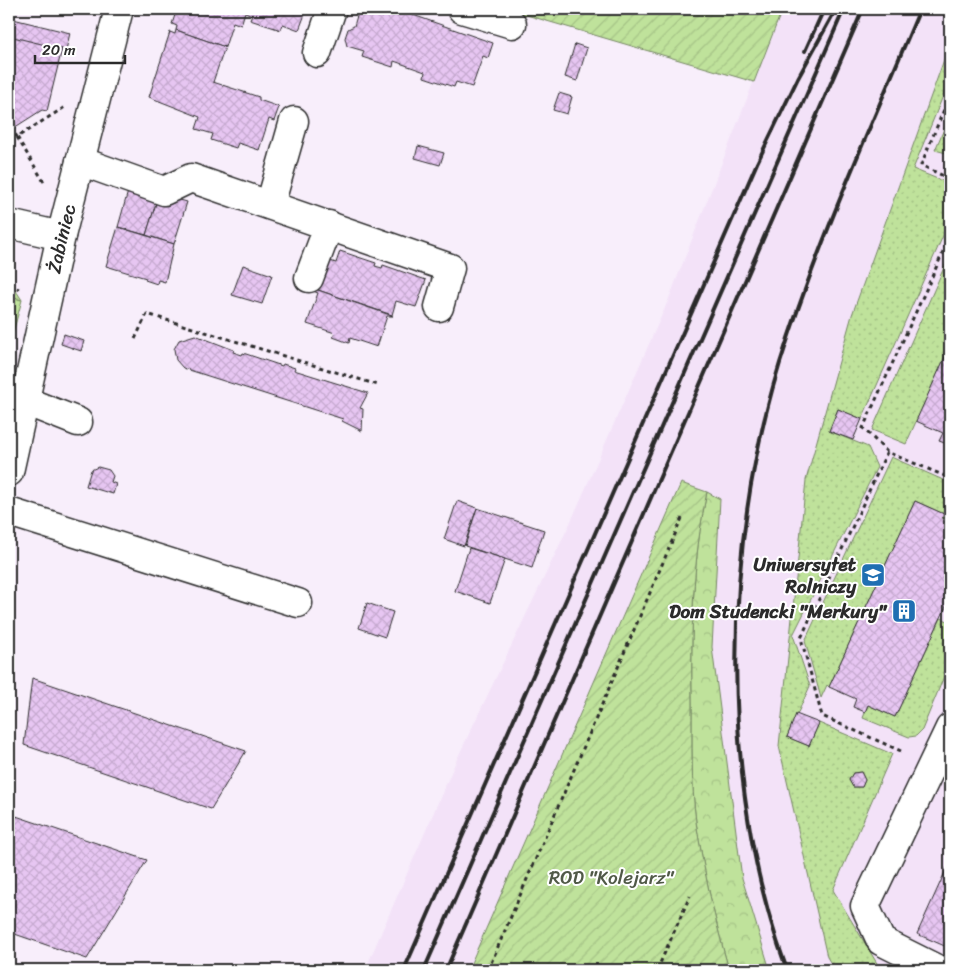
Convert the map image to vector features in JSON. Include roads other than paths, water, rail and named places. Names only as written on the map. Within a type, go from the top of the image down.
[{"type":"street","name":"Żabiniec","points":[[9,472],[12,448],[25,401],[61,236],[119,9]]},
{"type":"street","points":[[317,53],[332,9]]},
{"type":"street","points":[[462,9],[512,24]]},
{"type":"street","points":[[270,205],[294,121]]},
{"type":"street","points":[[80,161],[164,190],[191,178],[450,268],[439,307]]},
{"type":"street","points":[[9,224],[61,236]]},
{"type":"street","points":[[309,278],[329,225]]},
{"type":"street","points":[[25,401],[78,422]]},
{"type":"street","points":[[9,512],[298,603]]},
{"type":"street","points":[[939,970],[881,941],[865,906],[950,728]]},
{"type":"railway","points":[[805,51],[824,9]]},
{"type":"railway","points":[[404,970],[757,163],[798,78],[836,9]]},
{"type":"railway","points":[[424,970],[844,9]]},
{"type":"railway","points":[[446,970],[863,9]]},
{"type":"railway","points":[[787,970],[765,899],[749,824],[740,746],[736,668],[739,589],[747,511],[761,435],[780,363],[795,318],[846,184],[920,9]]},
{"type":"place","name":"Uniwersytet Rolniczy","points":[[873,575]]},
{"type":"place","name":"Dom Studencki \"Merkury\"","points":[[904,611]]},
{"type":"park label","name":"ROD \"Kolejarz\"","points":[[611,877]]}]
